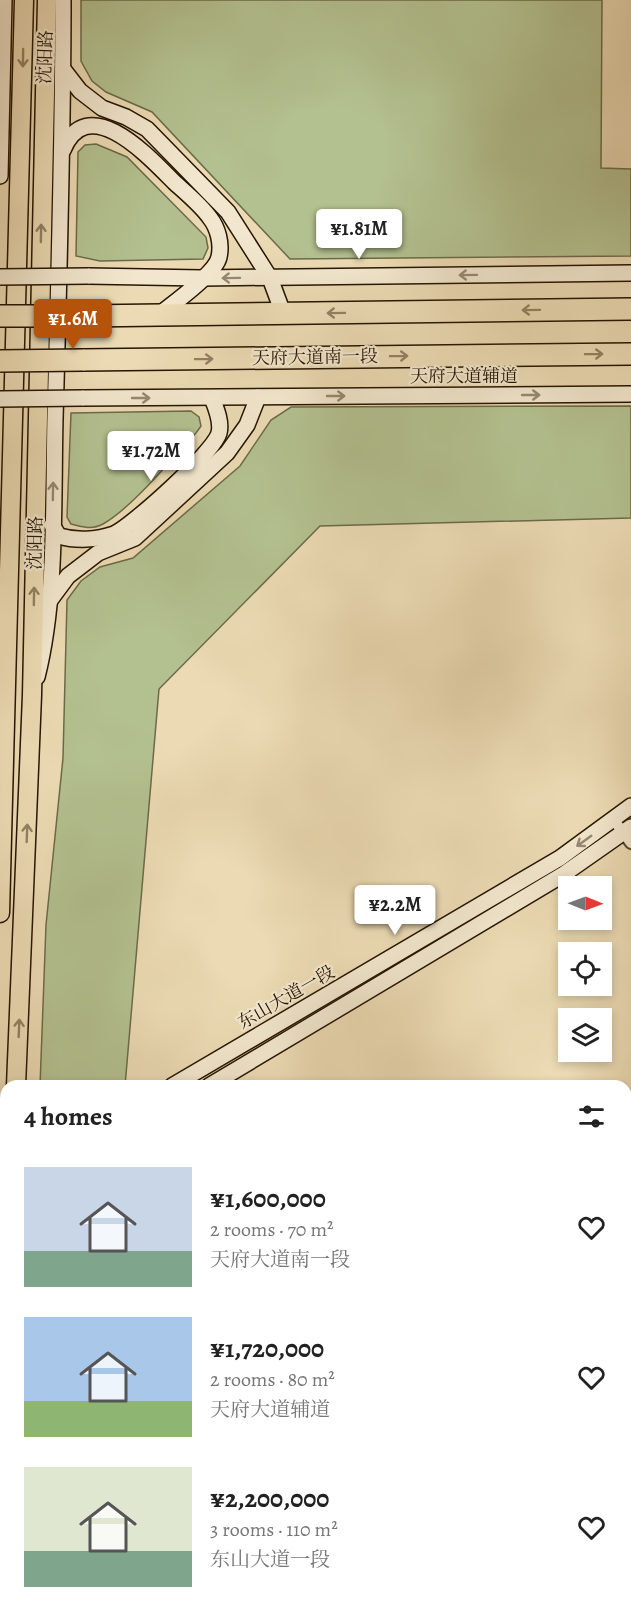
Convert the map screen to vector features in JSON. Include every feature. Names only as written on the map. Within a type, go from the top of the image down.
[{"type":"highway","points":[[0,316],[631,309]]},
{"type":"highway","name":"天府大道南一段","points":[[0,361],[631,354]]},
{"type":"main road","name":"沈阳路","points":[[0,913],[8,685],[24,0]]},
{"type":"main road","name":"沈阳路","points":[[16,1080],[32,695],[47,0]]},
{"type":"street","points":[[0,176],[4,0]]},
{"type":"street","points":[[32,695],[45,646],[52,525],[62,153],[63,0]]},
{"type":"street","points":[[63,69],[80,91],[102,108],[126,117],[165,145],[228,212],[270,278],[283,313]]},
{"type":"street","points":[[62,153],[68,138],[79,128],[99,127],[116,132],[134,142],[210,217],[217,230],[220,243],[219,260],[202,278],[160,314]]},
{"type":"street","points":[[0,277],[270,278],[631,273]]},
{"type":"street","name":"天府大道辅道","points":[[0,399],[631,394]]},
{"type":"street","points":[[48,603],[68,576],[98,553],[135,538],[227,453],[247,425],[258,397]]},
{"type":"street","points":[[52,525],[59,536],[71,539],[93,538],[114,534],[135,520],[209,452],[219,433],[219,419],[212,398]]},
{"type":"street","points":[[0,637],[8,685]]},
{"type":"street","name":"东山大道一段","points":[[182,1080],[560,858],[631,806]]},
{"type":"street","points":[[613,819],[628,834]]},
{"type":"street","name":"东山大道一段","points":[[218,1080],[628,834]]},
{"type":"green space","points":[[81,0],[602,0],[601,168],[631,169],[631,256],[290,259],[152,112],[106,92],[92,81],[81,61]]},
{"type":"green space","points":[[96,144],[127,157],[206,237],[208,248],[203,259],[100,261],[76,256],[78,152],[85,145]]},
{"type":"green space","points":[[631,406],[631,518],[320,526],[159,689],[126,1080],[40,1080],[46,925],[63,758],[67,600],[81,581],[100,567],[133,558],[240,466],[271,420],[291,407]]},
{"type":"green space","points":[[191,411],[199,417],[201,426],[127,506],[99,526],[87,527],[71,524],[67,517],[71,413]]}]
